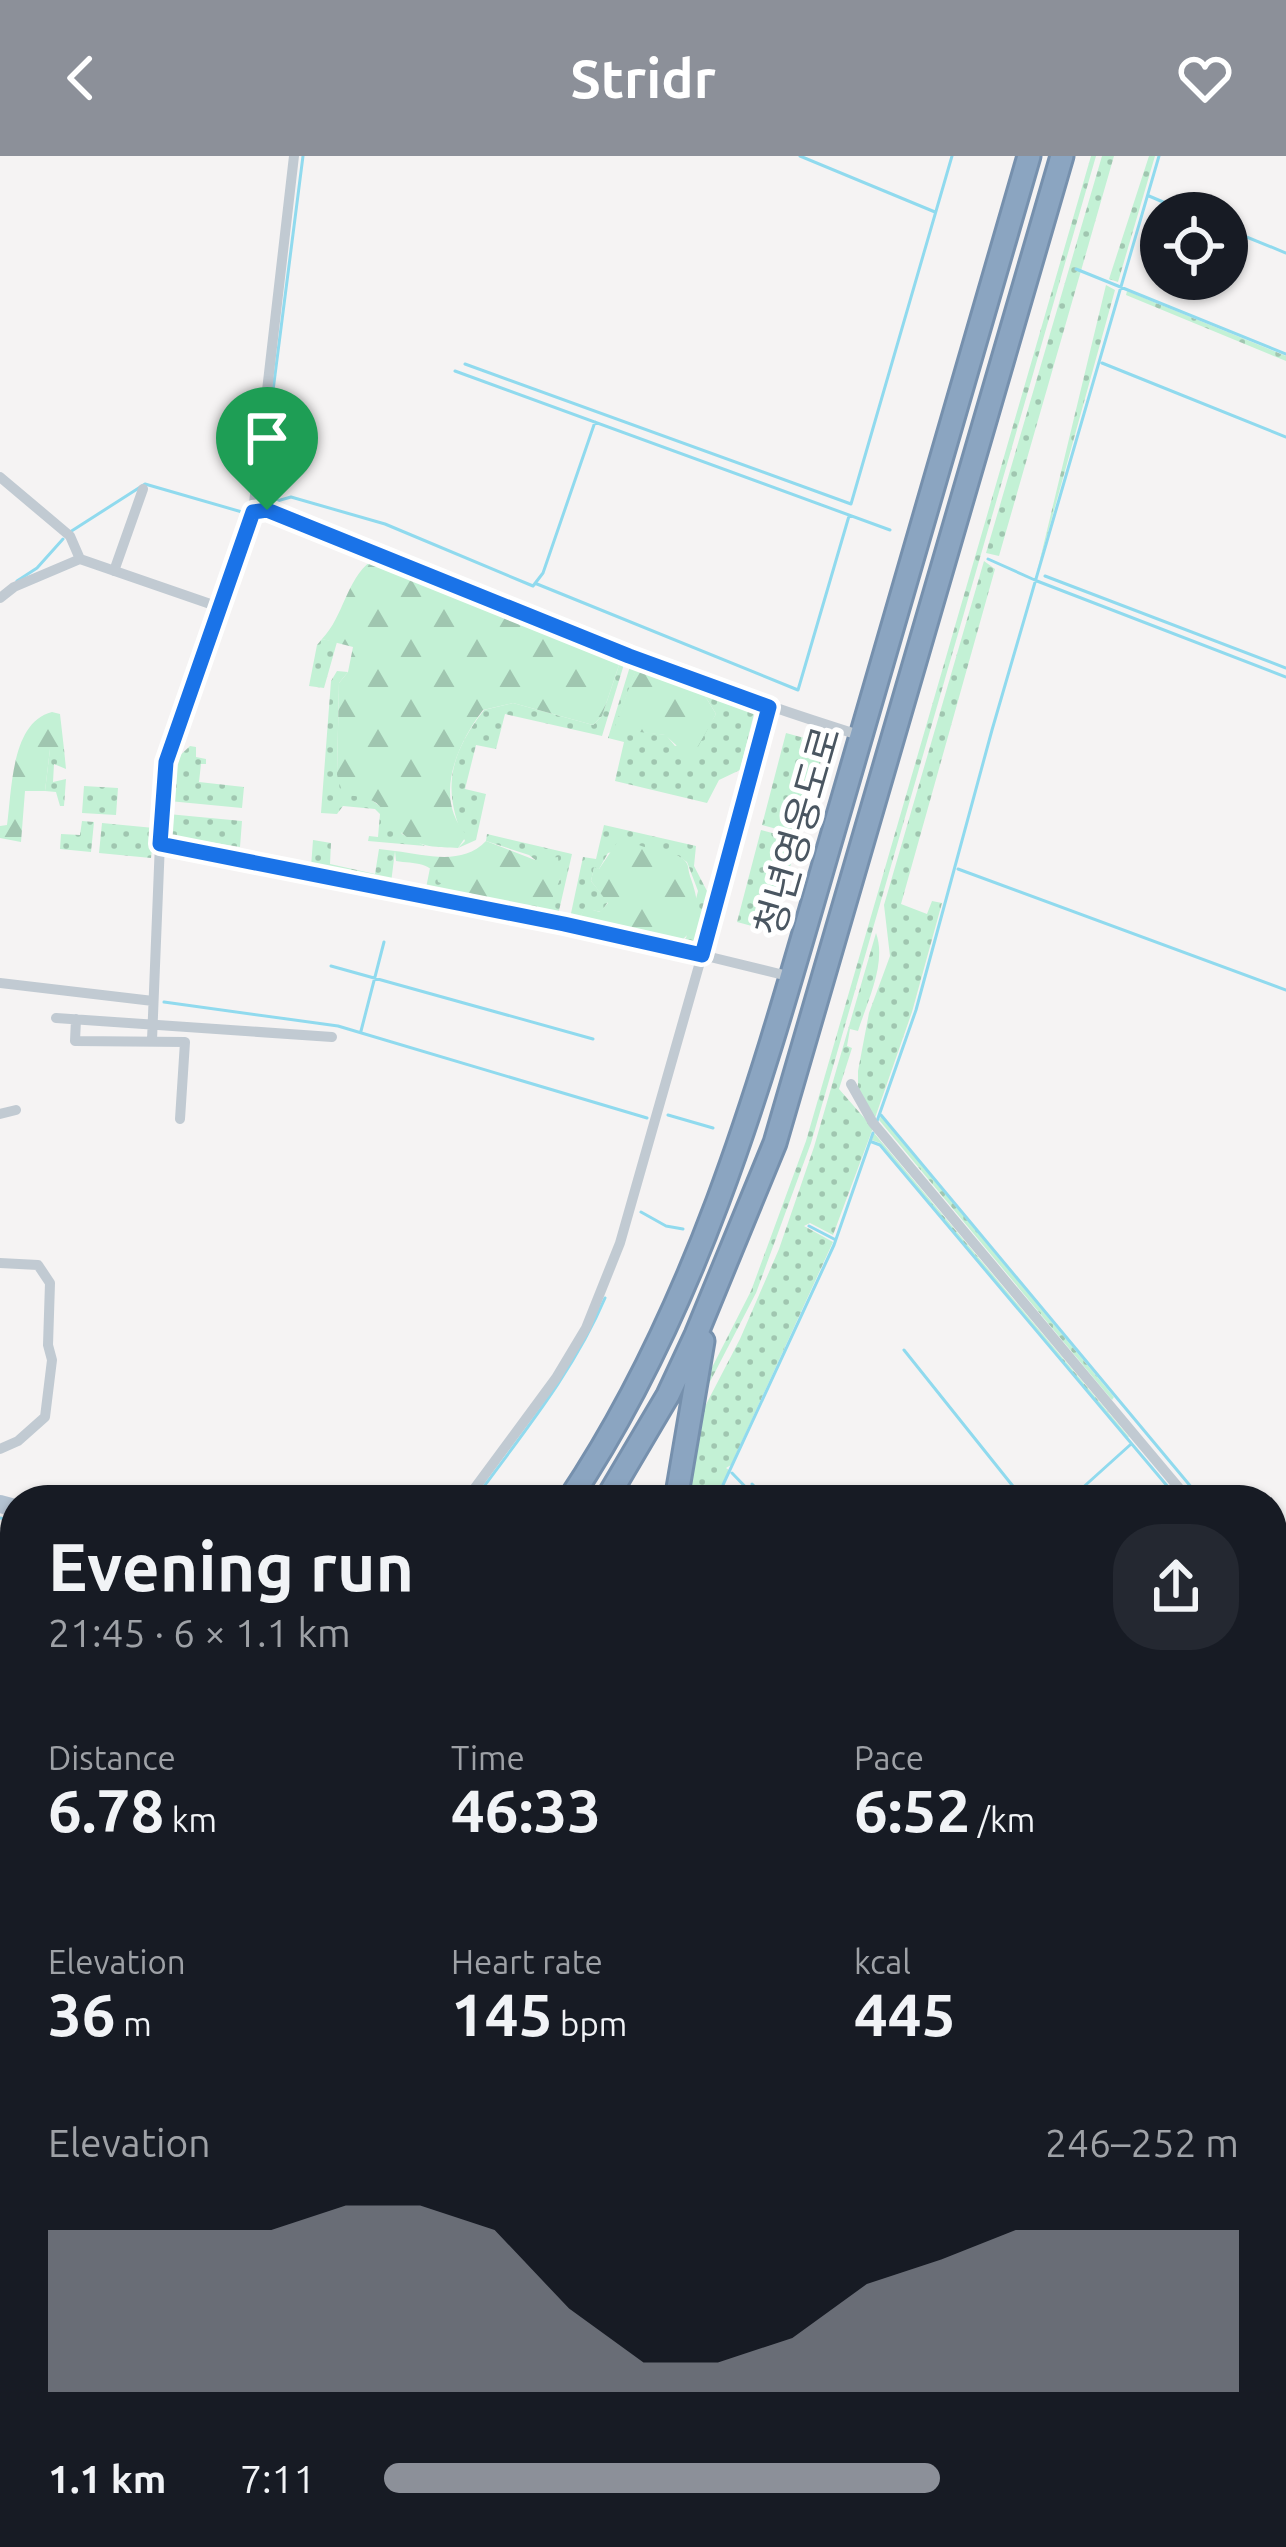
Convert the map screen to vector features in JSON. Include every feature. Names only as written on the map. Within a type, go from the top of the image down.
[{"type":"highway","name":"청년영웅도로","points":[[578,1485],[640,1381],[696,1261],[746,1133],[1029,156]]},
{"type":"highway","name":"청년영웅도로","points":[[615,1485],[668,1395],[760,1183],[795,1078],[1062,156]]},
{"type":"highway","points":[[678,1485],[698,1359],[724,1274]]},
{"type":"street","points":[[152,1040],[166,762],[253,512],[293,156]]},
{"type":"street","points":[[0,477],[70,536],[80,559]]},
{"type":"street","points":[[114,571],[143,489]]},
{"type":"street","points":[[253,512],[267,510],[629,656],[862,736]]},
{"type":"street","points":[[0,598],[14,587],[80,559],[219,607]]},
{"type":"street","points":[[477,1485],[556,1378],[586,1328],[620,1243],[769,707]]},
{"type":"street","points":[[160,844],[564,924],[791,976]]},
{"type":"street","points":[[0,983],[153,1001]]},
{"type":"street","points":[[56,1018],[332,1037]]},
{"type":"street","points":[[76,1019],[75,1040],[185,1042],[180,1118]]},
{"type":"street","points":[[851,1084],[873,1123],[1176,1485]]},
{"type":"street","points":[[0,1114],[16,1110]]},
{"type":"street","points":[[0,1263],[38,1264],[48,1277],[52,1360],[45,1418],[0,1449]]},
{"type":"green space","points":[[1091,156],[1096,156],[811,1143],[756,1293],[700,1401],[699,1393],[751,1291],[806,1141]]},
{"type":"green space","points":[[1102,156],[1114,156],[999,556],[986,553]]},
{"type":"green space","points":[[1149,156],[1155,156],[1144,192],[1140,192],[1118,282],[1109,279]]},
{"type":"green space","points":[[1106,285],[1115,290],[1037,572]]},
{"type":"green space","points":[[1127,291],[1286,356],[1286,361],[1126,295]]},
{"type":"green space","points":[[371,561],[615,656],[620,662],[602,716],[593,725],[513,703],[483,710],[452,771],[451,804],[467,835],[458,848],[416,842],[394,826],[376,803],[343,795],[337,775],[339,683],[348,672],[353,647],[322,639],[356,578]]},
{"type":"green space","points":[[984,561],[995,569],[901,904],[927,914],[932,901],[942,903],[912,1012],[875,1118],[858,1089],[858,1071],[869,1013],[890,956],[884,905]]},
{"type":"green space","points":[[322,639],[337,642],[324,688],[309,686]]},
{"type":"green space","points":[[615,656],[625,661],[602,736],[505,714],[496,749],[476,745],[465,789],[486,794],[476,840],[458,848],[465,841],[453,805],[453,773],[463,742],[484,710],[513,703],[593,725],[602,716],[620,662]]},
{"type":"green space","points":[[631,663],[644,668],[636,670],[615,728],[666,735],[675,746],[703,735],[716,714],[702,691],[755,710],[740,770],[719,780],[707,803],[615,781],[624,742],[608,738]]},
{"type":"green space","points":[[636,669],[702,691],[716,714],[694,754],[686,754],[665,735],[614,729]]},
{"type":"green space","points":[[337,671],[348,672],[339,683],[337,775],[388,812],[402,834],[425,846],[368,841],[369,836],[378,837],[380,814],[375,809],[343,806],[337,814],[321,813],[331,681]]},
{"type":"green space","points":[[60,714],[64,749],[50,749],[45,791],[25,791],[21,842],[0,838],[0,826],[7,825],[21,743],[38,718]]},
{"type":"green space","points":[[786,733],[826,744],[799,835],[762,825]]},
{"type":"green space","points":[[190,746],[196,747],[196,757],[206,759],[199,782],[244,787],[242,808],[169,801],[173,762]]},
{"type":"green space","points":[[50,749],[64,749],[66,769],[54,764],[53,782],[66,779],[64,806],[56,792],[45,791]]},
{"type":"green space","points":[[84,786],[118,788],[116,815],[82,813]]},
{"type":"green space","points":[[168,814],[242,821],[240,847],[173,836],[168,831]]},
{"type":"green space","points":[[82,821],[94,822],[91,852],[60,849],[61,834],[80,835]]},
{"type":"green space","points":[[102,823],[154,828],[151,858],[99,853]]},
{"type":"green space","points":[[604,825],[696,846],[694,866],[708,893],[694,947],[678,943],[686,938],[698,891],[687,862],[678,856],[635,847],[608,853],[599,869],[594,868],[591,881],[608,902],[601,912],[592,910],[588,902],[579,920],[570,918],[583,857],[596,859]]},
{"type":"green space","points":[[761,830],[798,840],[771,931],[737,922]]},
{"type":"green space","points":[[487,834],[572,854],[558,915],[426,888],[430,868],[552,895],[560,879],[529,855],[486,841]]},
{"type":"green space","points":[[622,835],[687,863],[697,912],[692,928],[678,943],[579,920],[588,900],[600,912],[608,903],[591,881],[594,867],[599,869]]},
{"type":"green space","points":[[313,840],[331,843],[330,864],[375,874],[379,849],[395,851],[391,883],[311,867]]},
{"type":"green space","points":[[486,841],[535,860],[558,857],[560,879],[549,907],[465,892],[438,882],[428,867],[396,861],[395,851],[455,856]]},
{"type":"green space","points":[[876,933],[879,957],[874,982],[858,1031],[850,1029],[847,1046],[852,1048],[839,1089],[873,1128],[833,1235],[810,1223],[804,1226],[833,1242],[722,1485],[688,1485],[700,1416],[779,1249]]},
{"type":"green space","points":[[881,1116],[1114,1397],[1112,1400],[879,1120]]},
{"type":"green space","points":[[874,1133],[1129,1437],[880,1143],[872,1140]]},
{"type":"waterway","points":[[264,461],[303,156]]},
{"type":"waterway","points":[[800,156],[935,212]]},
{"type":"waterway","points":[[465,364],[851,504],[952,156]]},
{"type":"waterway","points":[[876,1124],[916,1010],[1159,156]]},
{"type":"waterway","points":[[1248,238],[1286,253]]},
{"type":"waterway","points":[[1076,269],[1286,354]]},
{"type":"waterway","points":[[1102,363],[1286,437]]},
{"type":"waterway","points":[[455,371],[890,530]]},
{"type":"waterway","points":[[263,505],[291,497],[385,524],[533,586],[543,573],[595,422]]},
{"type":"waterway","points":[[70,532],[145,484],[242,512]]},
{"type":"waterway","points":[[537,584],[798,690],[849,516]]},
{"type":"waterway","points":[[17,581],[37,568],[63,539]]},
{"type":"waterway","points":[[988,559],[1286,677]]},
{"type":"waterway","points":[[1045,576],[1286,668]]},
{"type":"waterway","points":[[958,869],[1286,990]]},
{"type":"waterway","points":[[361,1031],[384,942]]},
{"type":"waterway","points":[[331,966],[593,1039]]},
{"type":"waterway","points":[[164,1002],[338,1026],[647,1118]]},
{"type":"waterway","points":[[668,1115],[713,1128]]},
{"type":"waterway","points":[[881,1115],[1189,1485]]},
{"type":"waterway","points":[[723,1485],[834,1245],[873,1133]]},
{"type":"waterway","points":[[872,1142],[880,1145],[1166,1485]]},
{"type":"waterway","points":[[641,1212],[683,1229]]},
{"type":"waterway","points":[[809,1226],[834,1239]]},
{"type":"waterway","points":[[485,1485],[562,1377],[605,1298]]},
{"type":"waterway","points":[[904,1350],[1012,1485]]},
{"type":"waterway","points":[[1086,1485],[1130,1445]]},
{"type":"waterway","points":[[732,1473],[744,1485]]},
{"type":"route","points":[[267,510],[629,656],[769,707],[702,955],[160,844],[166,762],[253,512],[267,510]]}]
